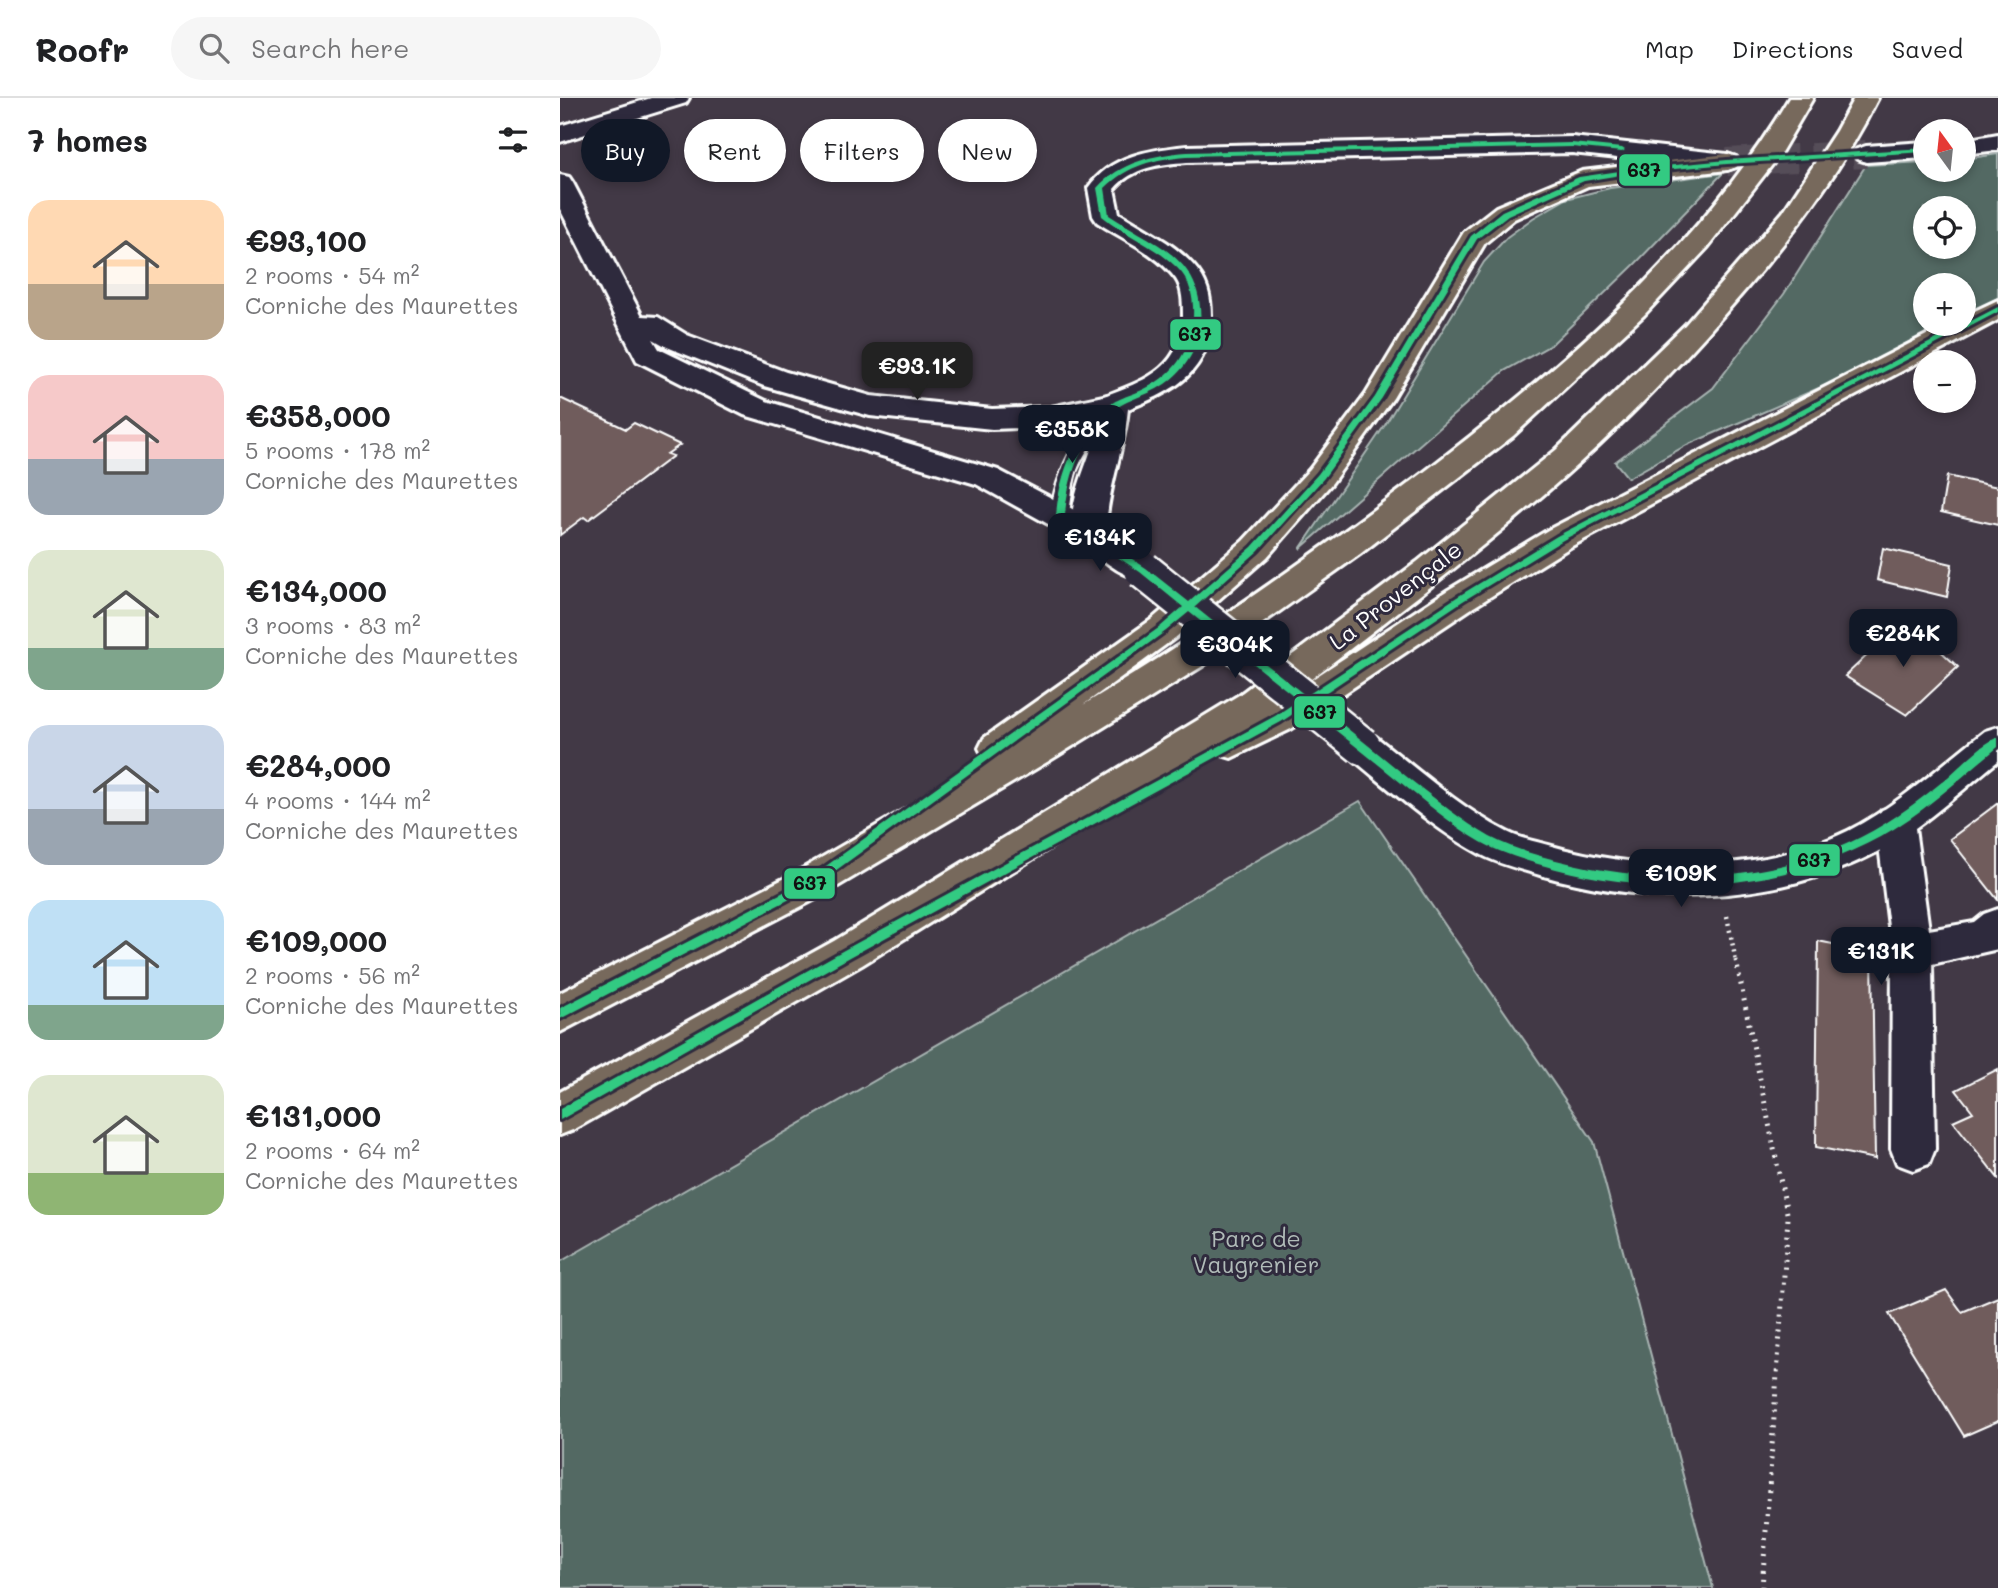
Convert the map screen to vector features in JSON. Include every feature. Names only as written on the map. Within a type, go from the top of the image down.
[{"type":"highway","points":[[560,1014],[809,884],[1189,658],[1348,545],[1502,429],[1634,309],[1698,241],[1770,151],[1801,98]]},
{"type":"highway","name":"La Provençale","points":[[560,1115],[848,953],[1252,705],[1429,570],[1567,457],[1695,331],[1793,218],[1867,98]]},
{"type":"highway","points":[[809,884],[1163,629],[1255,550],[1321,477],[1378,398],[1475,238],[1505,213],[1582,179],[1727,162]]},
{"type":"highway","points":[[848,953],[1278,719],[1460,599],[1560,538],[1998,309]]},
{"type":"street","points":[[560,128],[585,107],[586,98]]},
{"type":"street","points":[[560,134],[670,99]]},
{"type":"street","points":[[1976,145],[1998,142]]},
{"type":"street","points":[[623,307],[677,341],[728,361],[773,397],[901,426],[1034,435],[1085,424],[1113,404],[1145,392],[1174,375],[1191,355],[1197,333],[1197,309],[1192,282],[1157,250],[1107,216],[1101,188],[1109,177],[1125,167],[1151,158],[1187,154],[1572,145],[1727,162]]},
{"type":"street","points":[[1866,154],[1913,151]]},
{"type":"street","points":[[560,183],[648,355],[755,408],[987,477],[1089,532],[1143,570],[1452,818],[1497,845],[1558,866],[1628,878],[1749,876],[1830,856],[1864,841],[1895,821],[1998,741]]},
{"type":"street","points":[[560,239],[586,232]]},
{"type":"street","points":[[1089,532],[1091,498],[1110,438],[1113,404]]},
{"type":"street","points":[[896,450],[1037,516],[1089,532]]},
{"type":"street","points":[[1895,821],[1912,951],[1913,1149]]},
{"type":"street","points":[[1912,951],[1984,937],[1998,926]]},
{"type":"lane","points":[[1060,516],[1060,499],[1078,450],[1113,404]]},
{"type":"path","points":[[1719,877],[1788,1218],[1762,1588]]},
{"type":"green space","points":[[1998,154],[1998,298],[1976,310],[1976,273],[1913,273],[1913,336],[1925,336],[1856,372],[1687,445],[1628,478],[1615,462],[1713,388],[1784,294],[1866,165],[1913,163],[1913,182],[1976,182],[1976,157]]},
{"type":"green space","points":[[1723,173],[1635,264],[1551,345],[1504,371],[1300,549],[1385,425],[1484,262],[1507,237],[1566,199],[1610,188]]},
{"type":"green space","name":"Parc de Vaugrenier","points":[[1360,801],[1594,1142],[1713,1588],[560,1588],[560,1262]]},
{"type":"building","points":[[560,398],[626,429],[634,423],[680,445],[667,454],[673,456],[588,520],[584,517],[560,535]]},
{"type":"building","points":[[1947,476],[1998,487],[1998,525],[1941,512]]},
{"type":"building","points":[[1883,548],[1952,564],[1947,597],[1877,580]]},
{"type":"building","points":[[1906,619],[1958,667],[1907,715],[1845,676]]},
{"type":"building","points":[[1998,803],[1998,900],[1950,839]]},
{"type":"building","points":[[1818,941],[1872,952],[1875,1159],[1816,1147]]},
{"type":"building","points":[[1998,1069],[1998,1178],[1953,1121],[1973,1112],[1956,1090]]},
{"type":"building","points":[[1946,1290],[1962,1312],[1998,1297],[1998,1421],[1964,1436],[1889,1314]]},
{"type":"tunnel","points":[[1727,162],[1866,154]]},
{"type":"transit line","name":"637","points":[[1060,516],[1064,485],[1075,456],[1090,430],[1114,404],[1152,389],[1173,374],[1188,355],[1196,331],[1195,294],[1192,282],[1185,272],[1158,248],[1106,216],[1101,188],[1120,172],[1151,159],[1187,154],[1572,145],[1622,150]]},
{"type":"transit line","name":"637","points":[[560,1014],[809,884],[1163,629],[1255,549],[1321,476],[1378,398],[1474,238],[1505,213],[1582,179],[1633,171],[1727,162],[1913,151]]},
{"type":"transit line","name":"637","points":[[560,1115],[848,953],[1278,719],[1460,599],[1560,538],[1998,309]]},
{"type":"transit line","name":"637","points":[[1060,516],[1143,570],[1452,818],[1493,843],[1536,859],[1582,871],[1629,879],[1725,879],[1773,872],[1818,859],[1861,842],[1898,821],[1998,741]]}]
